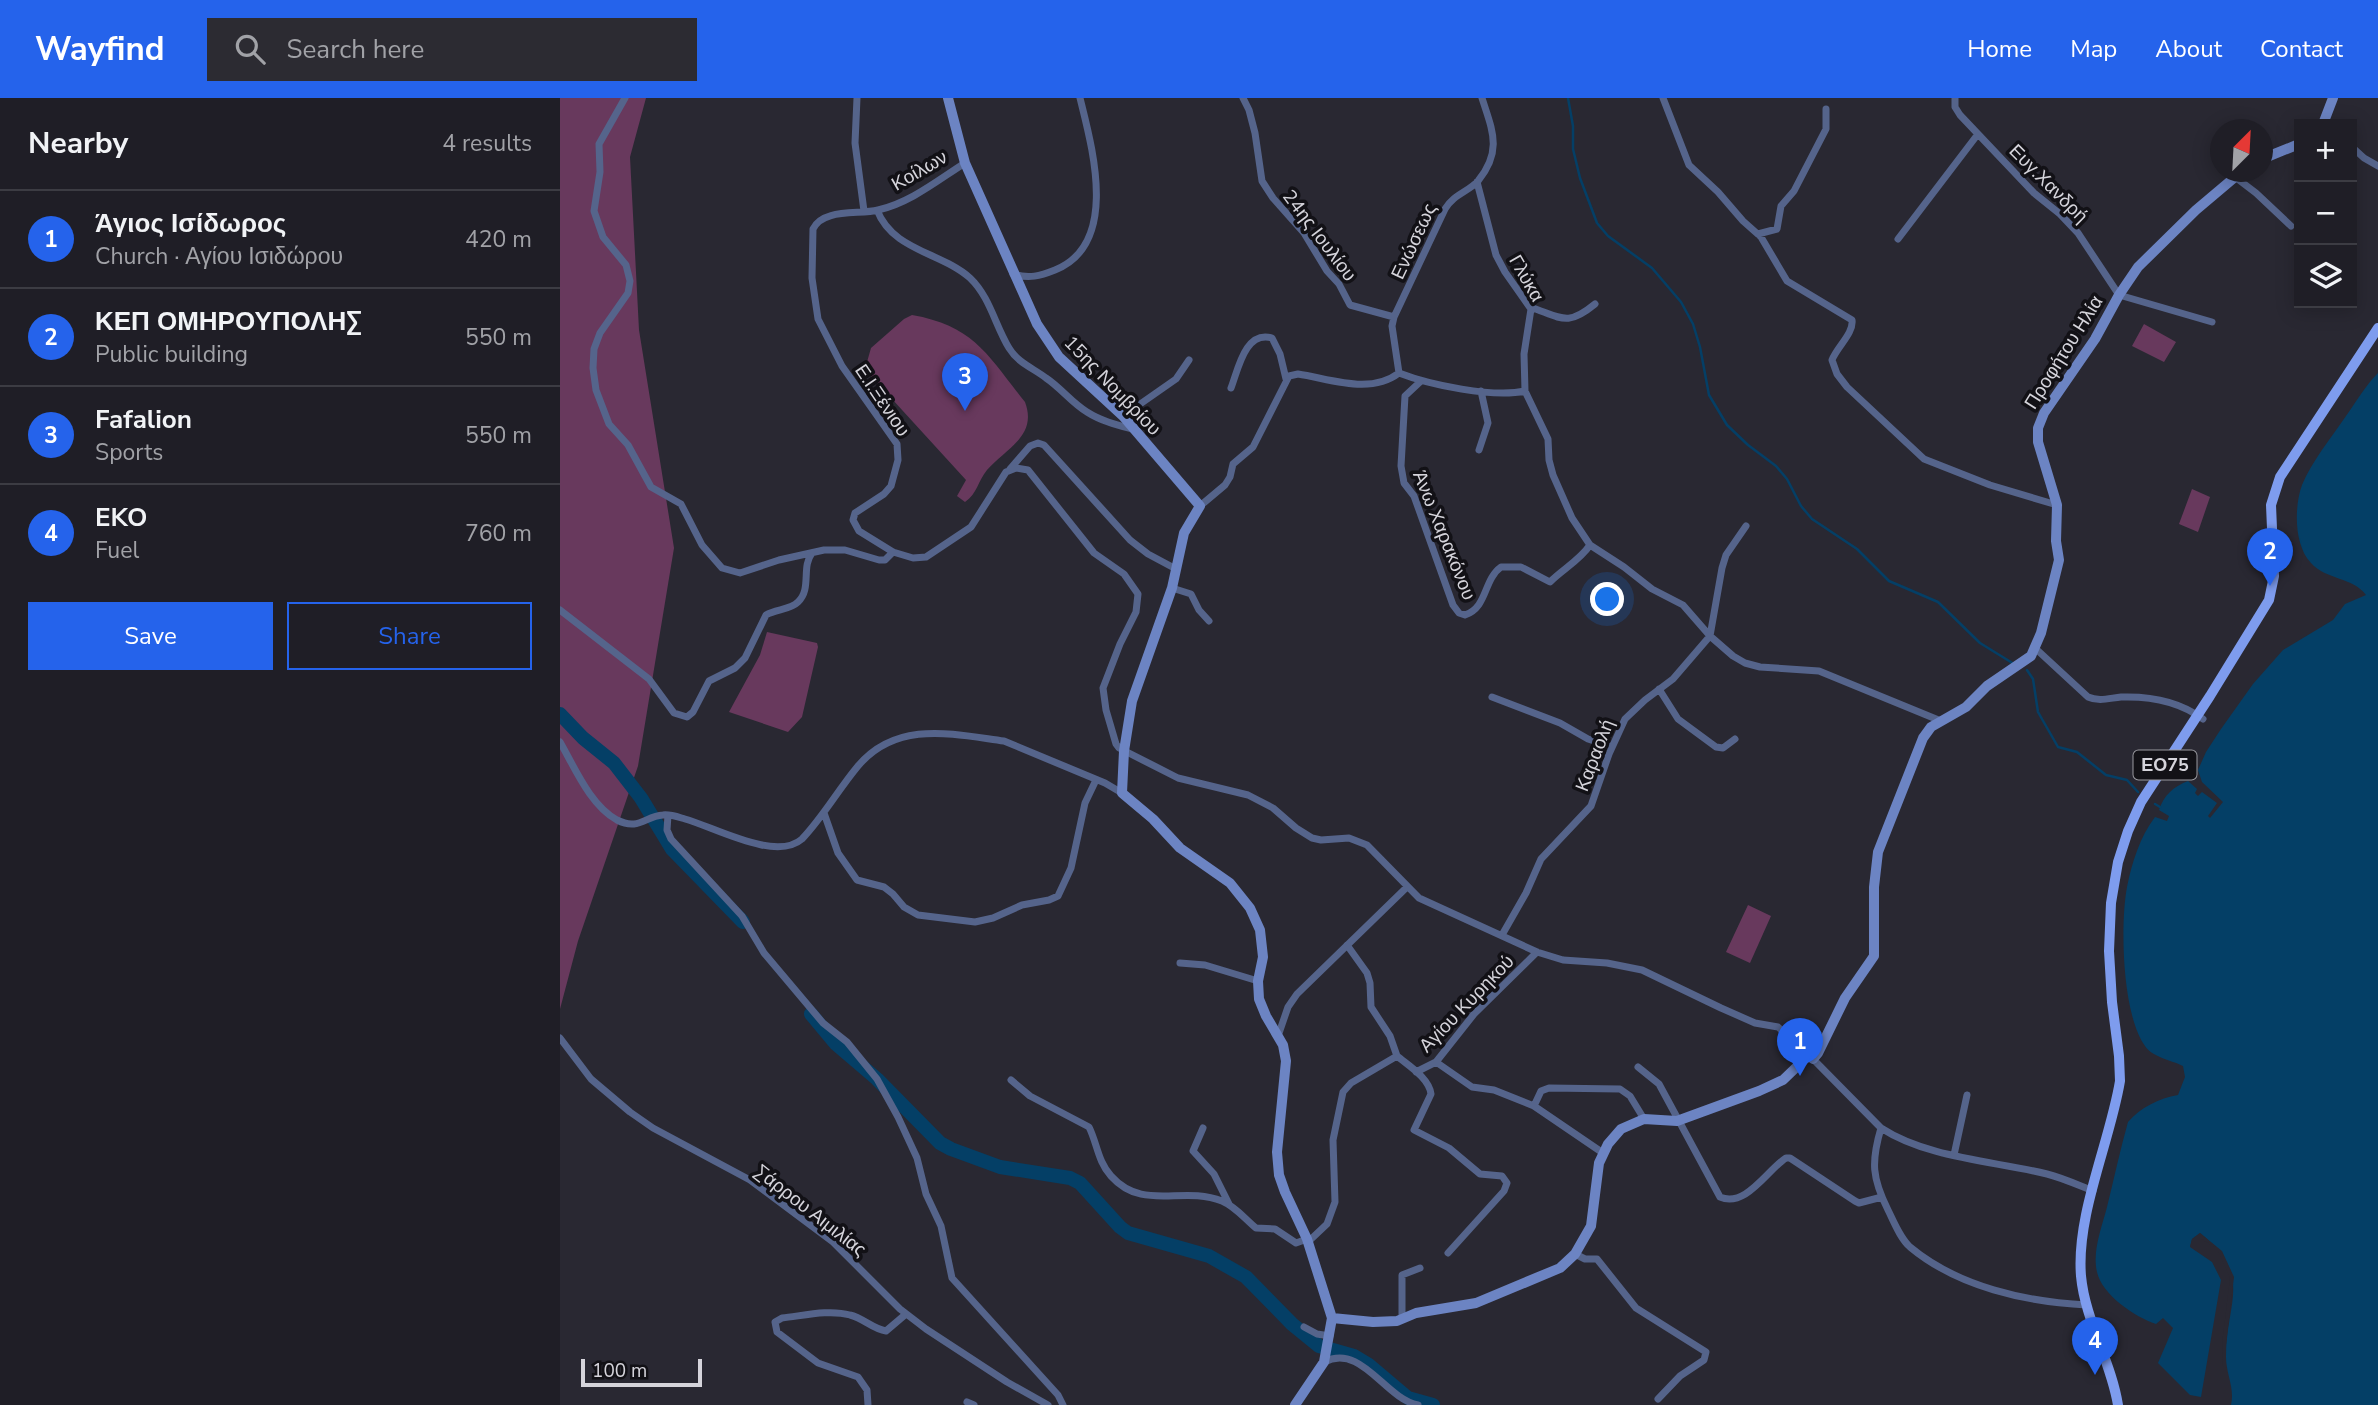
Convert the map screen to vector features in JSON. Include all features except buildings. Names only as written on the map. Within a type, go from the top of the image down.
[{"type":"main road","name":"ΕΟ75","points":[[2083,1247],[2126,1080],[2115,952],[2117,904],[2123,864],[2146,805],[2269,600],[2274,576],[2271,505],[2280,477],[2378,328]]},
{"type":"main road","name":"ΕΟ75","points":[[2118,1405],[2081,1278],[2083,1230],[2120,1081],[2109,963],[2115,873],[2138,807],[2275,601],[2280,576],[2277,506],[2288,474],[2378,338]]},
{"type":"street","points":[[625,98],[599,144],[600,172],[595,204],[595,216],[600,232],[626,265],[630,281],[628,293],[600,333],[594,349],[594,379],[602,410],[609,424],[628,445],[651,486],[681,505],[702,545],[717,565],[740,573],[813,552],[845,550],[879,561],[893,552]]},
{"type":"street","points":[[857,98],[855,143],[864,211]]},
{"type":"street","name":"Κοίλων","points":[[824,217],[877,211],[897,204],[965,163],[948,98]]},
{"type":"street","points":[[1013,274],[1024,277],[1039,276],[1062,267],[1080,253],[1087,239],[1093,222],[1098,184],[1080,98]]},
{"type":"street","name":"24ης Ιουλίου","points":[[1243,98],[1250,110],[1262,181],[1268,191],[1304,233],[1350,304],[1394,317]]},
{"type":"street","name":"Ενώσεως","points":[[1399,373],[1392,326],[1394,317],[1451,199],[1477,182],[1494,144],[1492,124],[1482,98]]},
{"type":"street","points":[[1663,98],[1689,165],[1758,234],[1787,281],[1850,317],[1853,326],[1834,355],[1834,370],[1847,387],[1920,456],[1990,485],[2057,505]]},
{"type":"street","name":"Ευγ.Χανδρή","points":[[1955,98],[1955,107],[1960,115],[2034,193],[2078,233],[2119,295]]},
{"type":"street","points":[[2328,119],[2333,98]]},
{"type":"street","points":[[1758,234],[1777,229],[1780,208],[1794,191],[1826,130],[1826,109]]},
{"type":"street","points":[[1898,239],[1978,134]]},
{"type":"street","points":[[2273,155],[2294,146]]},
{"type":"street","points":[[2357,152],[2378,166]]},
{"type":"street","name":"15ης Νομβρίου","points":[[965,163],[1013,274],[1037,324],[1055,352],[1123,416],[1200,506]]},
{"type":"street","name":"Γλύκα","points":[[1477,182],[1496,254],[1505,272],[1530,307],[1524,354],[1525,391]]},
{"type":"street","name":"Προφήτου Ηλία","points":[[2035,648],[2059,566],[2056,541],[2057,505],[2039,452],[2038,432],[2044,413],[2095,339],[2119,295],[2144,260],[2229,182]]},
{"type":"street","points":[[2246,182],[2291,226]]},
{"type":"street","points":[[877,211],[881,221],[896,236],[959,270],[976,285],[986,299],[1010,349],[1024,364],[1055,384],[1088,413],[1133,430]]},
{"type":"street","name":"Ε.Ι.Ξένιου","points":[[824,217],[816,223],[812,234],[812,278],[818,319],[842,366],[897,444],[897,468],[891,486],[884,495],[855,513],[853,520],[859,531],[893,552],[913,558],[926,557],[968,530],[1010,469],[1030,446],[1038,443],[1053,452],[1130,540],[1148,554],[1176,569]]},
{"type":"street","points":[[2119,295],[2212,322]]},
{"type":"street","points":[[1530,307],[1571,319],[1580,316],[1595,303]]},
{"type":"street","points":[[1122,793],[1124,751],[1132,701],[1172,588],[1184,533],[1200,506],[1225,485],[1233,464],[1253,446],[1286,379],[1272,338],[1262,337],[1251,342],[1231,388]]},
{"type":"street","points":[[1123,416],[1176,379],[1189,360]]},
{"type":"street","points":[[1286,379],[1297,374],[1357,384],[1374,384],[1387,381],[1399,373],[1421,381],[1481,391],[1525,391],[1548,439],[1553,475],[1572,518],[1590,545],[1652,589],[1679,603],[1710,636],[1733,656],[1751,666],[1819,671],[1941,721]]},
{"type":"street","name":"Άνω Χαρακόνου","points":[[1421,381],[1405,396],[1401,466],[1404,483],[1414,496],[1456,610],[1465,615],[1475,610],[1481,603],[1491,577],[1501,567],[1521,568],[1550,582],[1590,545]]},
{"type":"street","points":[[1479,450],[1488,423],[1481,391]]},
{"type":"street","points":[[1010,469],[1025,469],[1035,477],[1094,552],[1124,574],[1138,594],[1136,612],[1103,688],[1111,730],[1116,744],[1124,751],[1178,778],[1248,795],[1273,808],[1312,838],[1349,838],[1367,845],[1419,898],[1537,952],[1563,960],[1607,963],[1642,970],[1744,1018],[1778,1027],[1881,1128],[1903,1141],[1954,1155],[2050,1175],[2093,1191]]},
{"type":"street","points":[[1710,636],[1726,555],[1746,526]]},
{"type":"street","points":[[560,610],[649,679],[674,713],[687,717],[693,712],[709,681],[735,668],[748,654],[766,615],[793,606],[802,598],[807,561],[813,552]]},
{"type":"street","points":[[1172,588],[1191,594],[1199,610],[1209,621]]},
{"type":"street","name":"Καραολή","points":[[1502,935],[1526,893],[1541,859],[1591,806],[1612,747],[1628,715],[1673,680],[1710,636]]},
{"type":"street","points":[[1332,1318],[1381,1322],[1402,1319],[1416,1313],[1476,1303],[1552,1272],[1566,1264],[1575,1254],[1594,1220],[1596,1179],[1603,1153],[1621,1129],[1644,1119],[1677,1121],[1778,1083],[1821,1048],[1845,998],[1874,956],[1874,896],[1878,852],[1923,738],[1931,727],[1966,707],[1987,686],[2031,656],[2035,648],[2088,697],[2098,700],[2136,697],[2155,699],[2188,709],[2200,717]]},
{"type":"street","points":[[1659,690],[1678,719],[1716,747],[1723,748],[1735,739]]},
{"type":"street","points":[[1492,697],[1553,720],[1588,739],[1612,747]]},
{"type":"street","points":[[560,742],[591,796],[615,818],[628,824],[642,823],[664,815],[696,822],[747,841],[781,848],[799,843],[857,767],[870,755],[897,739],[927,733],[949,733],[987,741],[1003,741],[1122,793],[1153,819],[1180,848],[1223,877],[1243,899],[1256,919],[1263,943],[1258,981],[1262,1006],[1278,1036],[1286,1062],[1277,1163],[1285,1192],[1308,1241],[1332,1318],[1327,1349],[1295,1405]]},
{"type":"street","points":[[824,813],[838,853],[857,880],[881,886],[893,894],[908,911],[918,915],[975,922],[993,918],[1022,905],[1044,902],[1058,896],[1071,868],[1085,803],[1096,780]]},
{"type":"street","points":[[664,815],[671,839],[742,916],[764,953],[823,1023],[847,1042],[877,1079],[917,1158],[926,1194],[941,1226],[952,1278],[1058,1395],[1063,1405]]},
{"type":"street","points":[[1278,1036],[1292,1001],[1406,887]]},
{"type":"street","points":[[1347,944],[1367,973],[1371,1007],[1390,1036],[1397,1056],[1430,1086],[1431,1094],[1414,1130],[1449,1149],[1476,1171],[1502,1176],[1507,1183],[1506,1189],[1448,1253]]},
{"type":"street","name":"Αγίου Κυρηκού","points":[[1416,1072],[1436,1062],[1474,1014],[1537,952]]},
{"type":"street","points":[[1180,963],[1205,965],[1258,981]]},
{"type":"street","name":"Σάρρου Αιμιλίας","points":[[560,1038],[582,1069],[609,1095],[653,1128],[728,1167],[796,1213],[833,1242],[906,1314],[972,1359],[1048,1405]]},
{"type":"street","points":[[1011,1080],[1030,1096],[1088,1127],[1110,1175],[1130,1192],[1147,1196],[1194,1195],[1214,1198],[1230,1205],[1256,1228],[1275,1229],[1296,1243],[1308,1241],[1327,1224],[1335,1202],[1333,1140],[1343,1092],[1351,1083],[1397,1056]]},
{"type":"street","points":[[1436,1062],[1476,1089],[1494,1090],[1534,1106],[1603,1153]]},
{"type":"street","points":[[1639,1067],[1659,1084],[1677,1121],[1723,1199],[1746,1193],[1786,1158],[1859,1203],[1882,1196]]},
{"type":"street","points":[[1534,1106],[1541,1091],[1549,1088],[1616,1088],[1630,1096],[1644,1119]]},
{"type":"street","points":[[1954,1155],[1967,1095]]},
{"type":"street","points":[[1203,1128],[1194,1151],[1210,1168],[1230,1205]]},
{"type":"street","points":[[1881,1128],[1873,1168],[1882,1196],[1910,1247],[1953,1274],[1976,1284],[2002,1292],[2065,1304],[2087,1305]]},
{"type":"street","points":[[1575,1254],[1597,1259],[1636,1308],[1706,1352],[1704,1360],[1680,1376],[1658,1399]]},
{"type":"street","points":[[1402,1319],[1402,1275],[1420,1268]]},
{"type":"street","points":[[868,1405],[867,1390],[858,1377],[818,1363],[777,1332],[775,1322],[782,1318],[845,1314],[886,1331],[906,1314]]},
{"type":"street","points":[[1304,1327],[1337,1356],[1366,1369],[1403,1399],[1418,1405]]},
{"type":"shaded area","points":[[560,98],[646,98],[630,157],[639,330],[674,548],[638,766],[578,941],[560,1009]]},
{"type":"shaded area","points":[[912,315],[933,320],[966,335],[990,357],[1025,402],[1028,414],[1023,433],[987,470],[965,502],[957,496],[966,480],[871,376],[867,362],[871,348]]},
{"type":"shaded area","points":[[2144,324],[2176,342],[2164,362],[2132,346]]},
{"type":"shaded area","points":[[2192,489],[2210,497],[2198,532],[2179,524]]},
{"type":"shaded area","points":[[767,632],[817,643],[818,647],[802,717],[788,732],[729,712],[760,655]]},
{"type":"shaded area","points":[[1748,905],[1771,916],[1750,963],[1726,952]]},
{"type":"water","points":[[2378,373],[2378,1405],[2231,1405],[2232,1393],[2226,1357],[2232,1276],[2217,1248],[2200,1233],[2192,1239],[2190,1247],[2212,1262],[2221,1280],[2201,1397],[2190,1395],[2158,1363],[2173,1328],[2163,1318],[2156,1324],[2120,1304],[2105,1289],[2097,1272],[2098,1239],[2128,1122],[2150,1104],[2178,1095],[2185,1077],[2183,1066],[2148,1050],[2137,1032],[2127,992],[2125,969],[2124,923],[2127,887],[2137,850],[2145,833],[2155,817],[2167,821],[2169,816],[2159,810],[2170,792],[2188,781],[2197,789],[2195,793],[2198,796],[2202,792],[2217,803],[2208,816],[2210,818],[2223,802],[2202,782],[2198,770],[2206,752],[2253,684],[2283,650],[2333,620],[2345,604],[2366,595],[2361,589],[2324,573],[2311,563],[2301,546],[2297,515],[2299,494],[2311,467]]},
{"type":"pier","points":[[2200,1233],[2222,1251],[2234,1277],[2226,1344],[2226,1369],[2223,1366],[2222,1344],[2230,1278],[2213,1246],[2200,1238],[2190,1247],[2192,1239]]},
{"type":"waterway","points":[[1568,98],[1573,126],[1573,149],[1580,178],[1597,223],[1608,236],[1652,268],[1681,302],[1693,324],[1700,347],[1709,395],[1727,425],[1776,466],[1812,519],[1857,549],[1889,581],[1938,602],[1980,643],[2014,664]]},
{"type":"waterway","points":[[2027,670],[2033,679],[2038,712],[2058,747],[2077,752],[2106,775],[2127,780],[2138,792]]},
{"type":"waterway","points":[[560,714],[583,738],[614,763],[641,798],[672,849],[743,922]]},
{"type":"waterway","points":[[2155,804],[2160,807]]},
{"type":"waterway","points":[[811,1014],[836,1044],[877,1079],[940,1143],[1000,1167],[1070,1178],[1080,1183],[1128,1233],[1209,1256],[1246,1277],[1292,1324],[1319,1346],[1354,1356],[1369,1365],[1408,1398],[1433,1405]]},
{"type":"place","name":"Fafalion","points":[[965,411]]},
{"type":"place","name":"ΚΕΠ ΟΜΗΡΟΥΠΟΛΗΣ","points":[[2270,586]]},
{"type":"place","name":"Άγιος Ισίδωρος","points":[[1800,1076]]},
{"type":"place","name":"EKO","points":[[2095,1375]]}]
